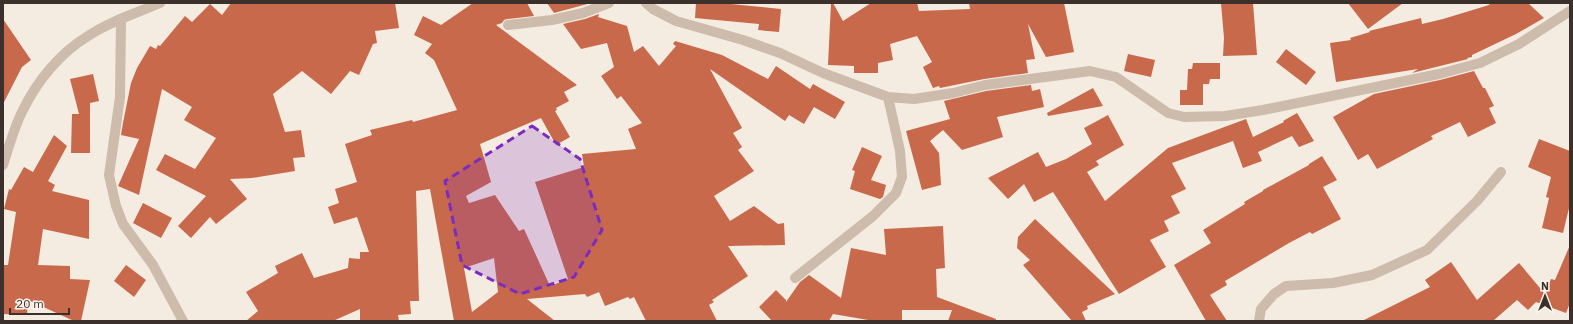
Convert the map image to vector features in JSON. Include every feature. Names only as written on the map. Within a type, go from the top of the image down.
[{"type":"street","points":[[3,165],[22,111],[39,84],[61,57],[88,35],[160,3]]},
{"type":"street","points":[[508,25],[552,20],[583,13],[609,3]]},
{"type":"street","points":[[646,3],[676,21],[743,40],[780,53],[822,73],[888,96],[914,99],[953,93],[993,84],[1090,71],[1116,77],[1168,113],[1184,117],[1225,116],[1262,110],[1439,74],[1480,62],[1519,44],[1570,11]]},
{"type":"street","points":[[121,20],[120,96],[109,175],[116,206],[123,224],[153,265],[183,321]]},
{"type":"street","points":[[796,278],[873,216],[896,193],[902,176],[900,151],[888,96]]},
{"type":"street","points":[[1259,321],[1261,309],[1274,294],[1286,286],[1333,283],[1372,275],[1427,250],[1477,201],[1501,172]]},
{"type":"highlighted area","points":[[532,126],[580,159],[602,230],[574,277],[520,294],[462,265],[445,181]]},
{"type":"building","points":[[231,3],[395,3],[399,28],[375,31],[377,43],[373,44],[359,75],[350,71],[331,94],[302,71],[273,94],[285,132],[301,130],[305,157],[293,158],[295,171],[252,178],[230,179],[247,199],[216,224],[210,217],[191,238],[178,226],[206,196],[156,170],[165,154],[195,169],[216,138],[184,120],[192,107],[162,89],[139,195],[118,186],[139,139],[121,135],[123,123],[131,83],[137,68],[150,46],[156,49],[158,45],[160,46],[185,16],[192,22],[210,4],[222,15]]},
{"type":"building","points":[[473,3],[527,3],[534,16],[507,19],[496,25],[577,85],[564,92],[569,101],[556,108],[557,110],[555,111],[570,137],[556,145],[541,118],[480,144],[491,182],[466,196],[469,203],[495,195],[519,231],[524,229],[550,286],[568,279],[535,182],[584,167],[582,154],[636,149],[628,129],[642,123],[621,96],[617,99],[601,76],[614,67],[607,43],[581,49],[563,24],[599,14],[598,17],[627,26],[634,52],[643,46],[659,66],[676,46],[673,44],[675,41],[722,55],[768,79],[776,66],[810,89],[813,84],[845,102],[835,119],[814,107],[804,124],[789,115],[785,121],[710,69],[742,128],[733,133],[742,147],[738,150],[754,171],[714,196],[730,221],[754,206],[778,224],[784,223],[785,245],[728,246],[748,276],[712,300],[714,302],[709,305],[717,321],[646,321],[634,297],[630,299],[628,297],[605,306],[599,292],[587,297],[585,294],[527,299],[555,321],[454,321],[430,189],[416,191],[419,301],[410,301],[411,314],[398,315],[399,321],[360,321],[360,309],[333,321],[246,321],[258,311],[246,292],[278,273],[275,266],[302,253],[314,278],[348,268],[349,258],[360,259],[360,252],[369,252],[357,217],[334,224],[328,207],[339,203],[335,189],[357,182],[345,144],[372,135],[370,130],[412,120],[413,122],[457,110],[434,60],[425,53],[432,44],[414,35],[423,16],[441,25]],"holes":[[[494,258],[498,292],[472,312],[464,268]]]},
{"type":"building","points":[[547,3],[591,3],[554,13]]},
{"type":"building","points":[[696,3],[721,3],[781,9],[779,32],[758,30],[759,24],[695,18]]},
{"type":"building","points":[[831,3],[833,3],[843,21],[871,3],[917,3],[919,11],[970,9],[969,3],[1064,3],[1074,52],[1046,57],[1028,24],[1035,59],[1026,60],[1028,73],[933,88],[923,67],[932,62],[917,36],[890,44],[893,60],[878,63],[878,73],[854,73],[854,66],[828,65]]},
{"type":"building","points":[[1221,3],[1253,3],[1257,55],[1223,56],[1224,38]]},
{"type":"building","points":[[1348,3],[1403,3],[1368,29]]},
{"type":"building","points":[[1490,3],[1528,3],[1544,18],[1516,34],[1472,55],[1472,57],[1467,58],[1468,59],[1412,73],[1418,69],[1336,82],[1330,43],[1351,40],[1350,38],[1370,32],[1369,31],[1421,18],[1422,24],[1443,19],[1489,5]]},
{"type":"building","points":[[3,19],[31,60],[22,67],[3,104]]},
{"type":"building","points":[[1286,49],[1316,72],[1306,85],[1276,62]]},
{"type":"building","points":[[1128,54],[1155,60],[1151,77],[1124,71]]},
{"type":"building","points":[[1193,63],[1220,63],[1220,79],[1210,79],[1209,84],[1203,84],[1203,105],[1180,105],[1180,90],[1187,90],[1188,69],[1192,69]]},
{"type":"building","points":[[1474,71],[1494,106],[1489,108],[1496,123],[1468,137],[1460,122],[1431,136],[1433,139],[1377,169],[1368,154],[1358,160],[1333,117],[1374,94]]},
{"type":"building","points":[[93,74],[99,101],[90,103],[90,153],[71,153],[72,114],[79,114],[70,79]]},
{"type":"building","points":[[1031,85],[1032,91],[1040,89],[1044,107],[997,117],[1003,137],[962,150],[943,130],[930,141],[939,153],[941,185],[922,190],[906,131],[950,119],[944,101],[986,91]]},
{"type":"building","points":[[1093,88],[1103,106],[1048,116],[1047,113]]},
{"type":"building","points":[[1297,113],[1314,141],[1299,147],[1292,136],[1258,152],[1262,161],[1243,168],[1233,141],[1172,163],[1186,189],[1171,196],[1180,213],[1164,221],[1169,231],[1150,240],[1166,267],[1119,294],[1053,192],[1034,202],[1024,184],[1008,199],[988,178],[1038,152],[1046,167],[1066,159],[1092,144],[1084,128],[1108,115],[1124,145],[1096,161],[1099,165],[1087,172],[1105,201],[1168,148],[1246,119],[1253,137],[1284,122],[1283,121]]},
{"type":"building","points":[[54,135],[67,146],[48,181],[55,185],[52,191],[89,200],[89,239],[43,229],[38,265],[70,266],[70,279],[90,280],[81,321],[74,321],[28,300],[27,315],[3,314],[3,265],[8,265],[16,212],[4,209],[9,189],[11,190],[24,167],[33,172]]},
{"type":"building","points":[[1539,139],[1570,151],[1570,204],[1563,233],[1542,228],[1549,198],[1546,197],[1551,177],[1528,167]]},
{"type":"building","points":[[862,147],[882,156],[871,180],[886,185],[883,197],[880,199],[850,189],[855,171],[852,170]]},
{"type":"building","points":[[1322,156],[1337,180],[1323,187],[1341,219],[1312,234],[1310,232],[1289,243],[1225,281],[1227,285],[1210,295],[1227,321],[1206,321],[1174,265],[1211,243],[1203,230],[1245,204],[1244,202],[1263,190],[1309,165]]},
{"type":"building","points":[[143,203],[172,218],[161,238],[133,223]]},
{"type":"building","points":[[1035,219],[1115,294],[1087,306],[1088,309],[1082,312],[1086,321],[1072,321],[1023,265],[1030,260],[1017,248],[1018,237]]},
{"type":"building","points":[[943,226],[945,268],[936,269],[937,297],[996,319],[996,321],[948,321],[952,310],[902,310],[902,321],[874,321],[833,314],[829,321],[772,321],[759,307],[776,290],[786,300],[786,302],[800,282],[809,275],[841,298],[851,248],[886,255],[884,229]]},
{"type":"building","points":[[1570,245],[1570,303],[1566,313],[1536,302],[1528,310],[1517,300],[1493,321],[1362,321],[1430,287],[1425,280],[1451,262],[1477,300],[1519,263],[1545,294],[1551,279],[1555,280]]},
{"type":"building","points":[[126,265],[146,280],[134,297],[114,281]]}]
